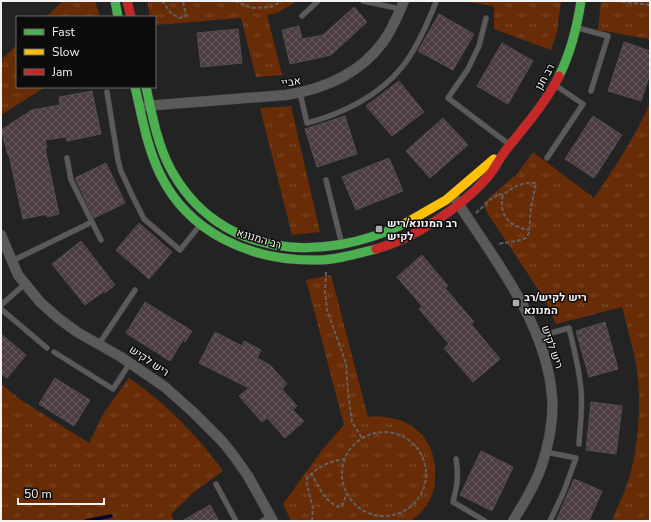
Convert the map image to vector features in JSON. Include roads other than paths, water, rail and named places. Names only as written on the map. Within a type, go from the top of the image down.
[{"type":"street","points":[[115,1],[118,16]]},
{"type":"street","points":[[127,1],[131,16]]},
{"type":"street","name":"רב חנן","points":[[456,199],[486,179],[496,168],[508,149],[536,115],[555,85],[564,69],[576,28],[581,1]]},
{"type":"street","name":"אביי","points":[[145,106],[300,93],[323,87],[339,79],[372,56],[384,42],[402,5]]},
{"type":"street","name":"רב המנונא","points":[[136,88],[145,106],[170,168],[190,197],[220,224],[235,233],[252,240],[271,245],[314,248],[342,245],[369,238],[391,230],[429,210],[456,199]]},
{"type":"street","name":"רב המנונא","points":[[146,88],[145,106],[152,156],[158,171],[175,198],[200,224],[231,244],[263,255],[298,261],[326,260],[352,256],[389,244],[428,225],[456,199]]},
{"type":"street","name":"ריש לקיש","points":[[456,199],[523,306],[537,337],[550,380],[552,398],[550,435],[546,452],[536,479],[513,521]]},
{"type":"street","name":"ריש לקיש","points":[[1,235],[18,275],[40,302],[77,332],[130,363],[165,387],[222,441],[248,476],[268,519]]},
{"type":"lane","points":[[302,16],[318,1]]},
{"type":"lane","points":[[363,1],[402,5]]},
{"type":"lane","points":[[300,93],[307,123],[324,119],[345,110],[366,98],[387,82],[402,67],[428,21],[436,2]]},
{"type":"lane","points":[[486,18],[479,46],[468,68],[448,98],[508,149]]},
{"type":"lane","points":[[576,28],[608,36],[590,91]]},
{"type":"lane","points":[[547,158],[583,104],[555,85]]},
{"type":"lane","points":[[107,92],[121,171],[144,219],[180,250],[200,224]]},
{"type":"lane","points":[[67,158],[71,180],[101,240]]},
{"type":"lane","points":[[326,180],[342,245]]},
{"type":"lane","points":[[12,261],[92,222]]},
{"type":"lane","points":[[1,305],[25,284]]},
{"type":"lane","points":[[99,344],[135,290]]},
{"type":"lane","points":[[1,309],[47,348]]},
{"type":"lane","points":[[537,337],[569,328],[581,389],[579,444]]},
{"type":"lane","points":[[54,352],[113,389],[130,363]]},
{"type":"lane","points":[[546,452],[576,458],[564,491],[550,521]]},
{"type":"lane","points":[[456,459],[458,474],[453,502],[485,521]]},
{"type":"lane","points":[[216,484],[236,521]]},
{"type":"waterway","points":[[86,521],[111,516]]},
{"type":"place","name":"רב המנונא/ריש לקיש","points":[[379,229]]},
{"type":"place","name":"ריש לקיש/רב המנונא","points":[[516,303]]}]
